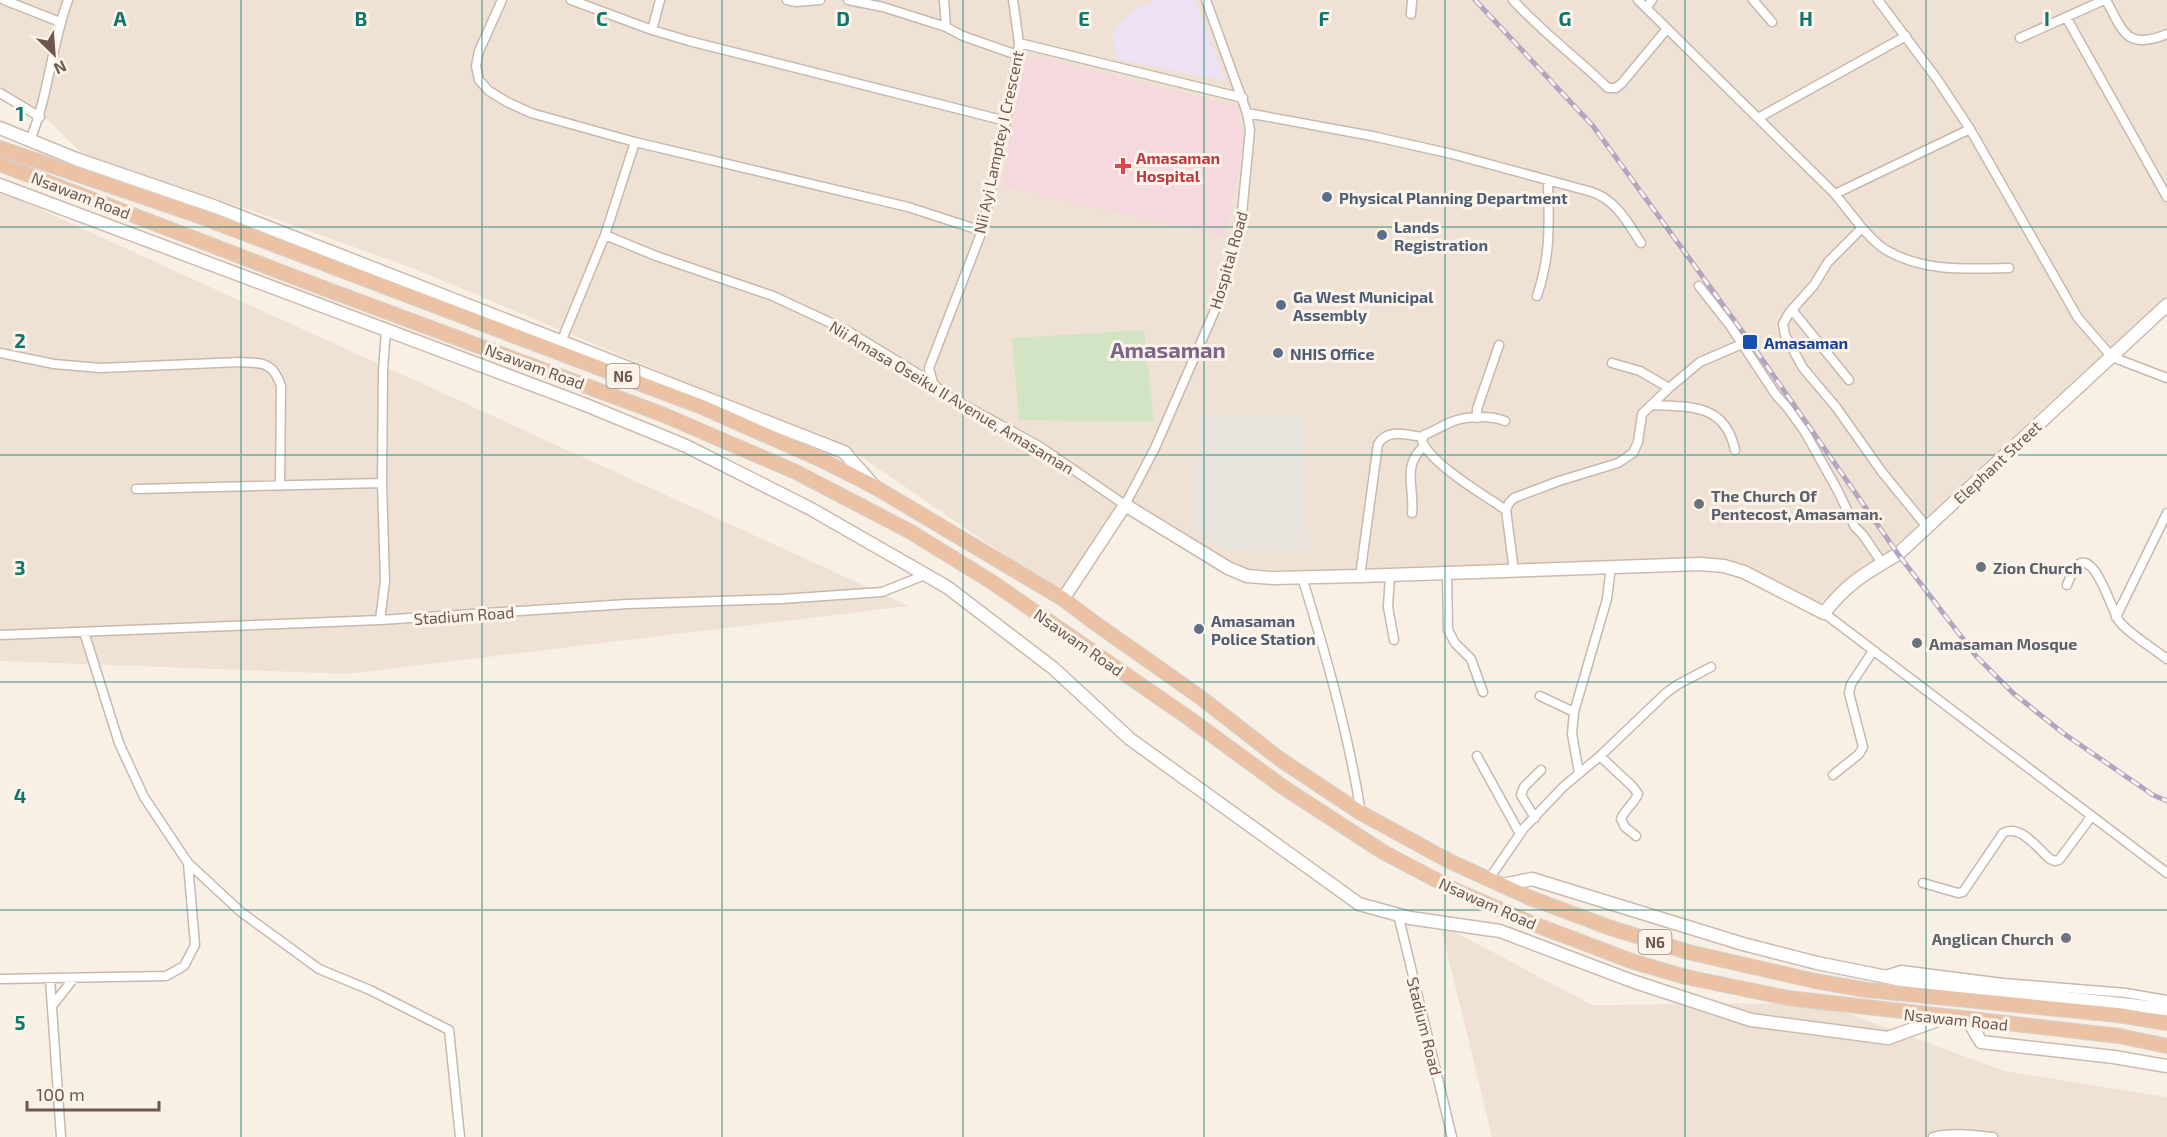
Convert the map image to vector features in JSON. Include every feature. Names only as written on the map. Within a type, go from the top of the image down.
[{"type":"highway","name":"Nsawam Road","points":[[0,148],[199,216],[648,385],[824,461],[875,487],[1063,599],[1200,697],[1281,760],[1361,813],[1449,861],[1503,885],[1608,927],[1688,952],[1815,981],[1867,990],[2118,1015],[2167,1023]]},
{"type":"highway","name":"Nsawam Road","points":[[0,164],[664,415],[796,472],[909,531],[992,582],[1190,719],[1283,787],[1383,852],[1457,891],[1532,923],[1634,962],[1686,977],[1788,998],[2119,1036],[2167,1046]]},
{"type":"main road","points":[[0,128],[76,159],[216,207],[844,452],[875,487]]},
{"type":"main road","points":[[1,189],[580,403],[686,446],[811,509],[947,587],[1053,668],[1130,739],[1359,904],[1398,914],[1500,931],[1632,981],[1751,1020],[1888,1038],[1946,1017]]},
{"type":"main road","name":"Elephant Street","points":[[1824,613],[1838,594],[1853,582],[1898,554],[2167,305]]},
{"type":"main road","points":[[1125,505],[1228,568],[1247,576],[1273,578],[1360,576],[1700,564],[1724,566],[1744,572],[1824,613]]},
{"type":"main road","name":"Hospital Road","points":[[1063,599],[1125,505]]},
{"type":"main road","points":[[1503,885],[1532,879],[1743,944],[1817,963],[1902,980],[2167,1009]]},
{"type":"main road","points":[[1968,1020],[1981,1042],[2167,1066]]},
{"type":"street","points":[[4,0],[60,22]]},
{"type":"street","points":[[30,140],[40,117],[60,22],[68,0]]},
{"type":"street","points":[[502,0],[479,51],[476,66],[479,80],[489,91],[507,102],[531,113],[635,142],[908,207],[982,231]]},
{"type":"street","points":[[571,0],[652,30],[1006,121]]},
{"type":"street","points":[[652,30],[660,0]]},
{"type":"street","points":[[787,0],[813,2],[820,0]]},
{"type":"street","points":[[848,0],[883,7],[946,27],[963,36],[1017,55]]},
{"type":"street","points":[[944,0],[946,27]]},
{"type":"street","name":"Nii Ayi Lamptey I Crescent","points":[[933,383],[929,368],[982,231],[1006,121],[1019,43],[1013,0]]},
{"type":"street","name":"Hospital Road","points":[[1125,505],[1155,448],[1215,310],[1241,224],[1250,130],[1243,98],[1206,0]]},
{"type":"street","points":[[1411,14],[1412,0]]},
{"type":"street","points":[[1513,0],[1540,28],[1608,88],[1616,88],[1622,83],[1666,30]]},
{"type":"street","points":[[1638,0],[1650,4],[1666,30],[1835,194],[1862,228],[1884,249],[1913,262],[1954,269],[2009,268]]},
{"type":"street","points":[[1753,0],[1772,22]]},
{"type":"street","points":[[1878,0],[1971,129],[2078,318],[2112,357],[2167,378]]},
{"type":"street","points":[[2020,38],[2105,0],[2124,33],[2132,39],[2140,40],[2167,34]]},
{"type":"street","points":[[2066,17],[2167,197]]},
{"type":"street","points":[[1758,118],[1906,36]]},
{"type":"street","points":[[1019,43],[1243,98]]},
{"type":"street","points":[[0,93],[40,117]]},
{"type":"street","points":[[1247,113],[1443,152],[1602,195],[1623,216],[1641,243]]},
{"type":"street","points":[[1835,194],[1971,129]]},
{"type":"street","points":[[561,342],[605,235],[635,142]]},
{"type":"street","points":[[1537,297],[1550,235],[1548,180]]},
{"type":"street","points":[[1862,228],[1828,262],[1814,285],[1792,310],[1784,324],[1785,335],[1803,368],[1836,407],[1882,472],[1927,527]]},
{"type":"street","name":"Nii Amasa Oseiku II Avenue, Amasaman","points":[[605,235],[656,256],[773,296],[846,330],[933,383],[944,394],[1039,446],[1125,505]]},
{"type":"street","points":[[1699,286],[1805,432],[1855,527],[1882,563]]},
{"type":"street","points":[[1792,310],[1849,380]]},
{"type":"street","points":[[380,620],[385,581],[382,483],[383,370],[386,330]]},
{"type":"street","points":[[1514,571],[1506,510],[1509,503],[1515,498],[1559,481],[1618,463],[1633,453],[1638,442],[1641,414],[1700,362],[1742,344]]},
{"type":"street","points":[[1477,418],[1477,409],[1499,345]]},
{"type":"street","points":[[0,353],[54,364],[100,368],[263,363],[276,372],[281,386],[280,486]]},
{"type":"street","points":[[1612,363],[1640,371],[1669,388]]},
{"type":"street","points":[[1651,405],[1694,407],[1712,413],[1725,424],[1732,437],[1735,450]]},
{"type":"street","points":[[1412,513],[1413,501],[1409,474],[1423,442],[1454,420],[1494,418],[1505,421]]},
{"type":"street","points":[[1360,576],[1378,444],[1384,436],[1394,434],[1423,442],[1442,464],[1506,510]]},
{"type":"street","points":[[136,489],[382,483]]},
{"type":"street","points":[[2116,617],[2118,608],[2167,513]]},
{"type":"street","points":[[2067,585],[2075,568],[2080,564],[2085,563],[2091,566],[2101,581],[2120,623],[2167,659]]},
{"type":"street","points":[[1579,773],[1572,734],[1574,712],[1607,599],[1611,566]]},
{"type":"street","points":[[1447,573],[1448,630],[1455,643],[1471,659],[1483,692]]},
{"type":"street","name":"Stadium Road","points":[[0,635],[380,620],[628,604],[781,599],[882,592],[925,575]]},
{"type":"street","points":[[1390,575],[1388,607],[1394,640]]},
{"type":"street","points":[[1302,577],[1332,674],[1354,768],[1361,813]]},
{"type":"street","points":[[1824,613],[2167,873]]},
{"type":"street","points":[[84,632],[119,743],[144,797],[188,864],[242,912],[320,969],[369,990],[449,1030],[460,1137]]},
{"type":"street","points":[[1833,775],[1859,754],[1863,747],[1849,693],[1851,684],[1873,651]]},
{"type":"street","points":[[1489,879],[1520,834],[1579,773],[1666,693],[1711,667]]},
{"type":"street","points":[[1540,696],[1574,712]]},
{"type":"street","points":[[1477,756],[1520,834]]},
{"type":"street","points":[[1600,756],[1638,794],[1621,819],[1625,827],[1636,836]]},
{"type":"street","points":[[1535,818],[1521,795],[1524,787],[1541,770]]},
{"type":"street","points":[[1923,883],[1958,893],[1963,892],[2003,833],[2010,830],[2016,830],[2022,834],[2050,859],[2060,860],[2091,817]]},
{"type":"street","points":[[0,979],[166,976],[184,966],[195,945],[188,864]]},
{"type":"street","name":"Stadium Road","points":[[1398,914],[1452,1137]]},
{"type":"street","points":[[1881,976],[1901,970],[2003,983],[2126,993],[2167,1000]]},
{"type":"street","points":[[52,1006],[74,978]]},
{"type":"street","points":[[50,979],[61,1137]]},
{"type":"street","points":[[1933,1137],[1974,1135],[1993,1137]]},
{"type":"shaded area","points":[[0,0],[2167,0],[2167,296],[1889,552],[1820,602],[1732,563],[1705,558],[1553,565],[1246,569],[1221,557],[1123,499],[1061,594],[853,451],[818,433],[778,421],[415,269],[256,212],[85,156],[48,120],[0,90]]},
{"type":"shaded area","points":[[1157,0],[1195,0],[1225,80],[1116,59],[1112,31],[1136,8]]},
{"type":"shaded area","name":"Amasaman Hospital","points":[[1034,56],[1237,106],[1244,145],[1225,237],[1002,186],[1024,61]]},
{"type":"shaded area","points":[[0,191],[909,606],[348,674],[0,661]]},
{"type":"shaded area","points":[[1199,415],[1305,417],[1309,552],[1226,550],[1193,531]]},
{"type":"shaded area","points":[[1440,924],[1592,1005],[1820,1003],[2004,1071],[2167,1097],[2167,1137],[1492,1137]]},
{"type":"green space","points":[[1144,330],[1154,422],[1019,420],[1012,338]]},
{"type":"railway","points":[[1475,0],[1593,126],[1750,342],[1898,554],[1976,656],[2013,693],[2063,733],[2153,795],[2167,801]]},
{"type":"place","name":"Amasaman Hospital","points":[[1123,166]]},
{"type":"place","name":"Physical Planning Department","points":[[1327,197]]},
{"type":"place","name":"Lands Registration","points":[[1382,235]]},
{"type":"place","name":"Ga West Municipal Assembly","points":[[1281,305]]},
{"type":"place","name":"Amasaman","points":[[1750,342]]},
{"type":"place","name":"NHIS Office","points":[[1278,353]]},
{"type":"place","name":"The Church Of Pentecost, Amasaman.","points":[[1699,504]]},
{"type":"place","name":"Zion Church","points":[[1981,567]]},
{"type":"place","name":"Amasaman Police Station","points":[[1199,629]]},
{"type":"place","name":"Amasaman Mosque","points":[[1917,643]]},
{"type":"place","name":"Anglican Church","points":[[2066,938]]},
{"type":"district","name":"Amasaman","points":[[1168,349]]}]
